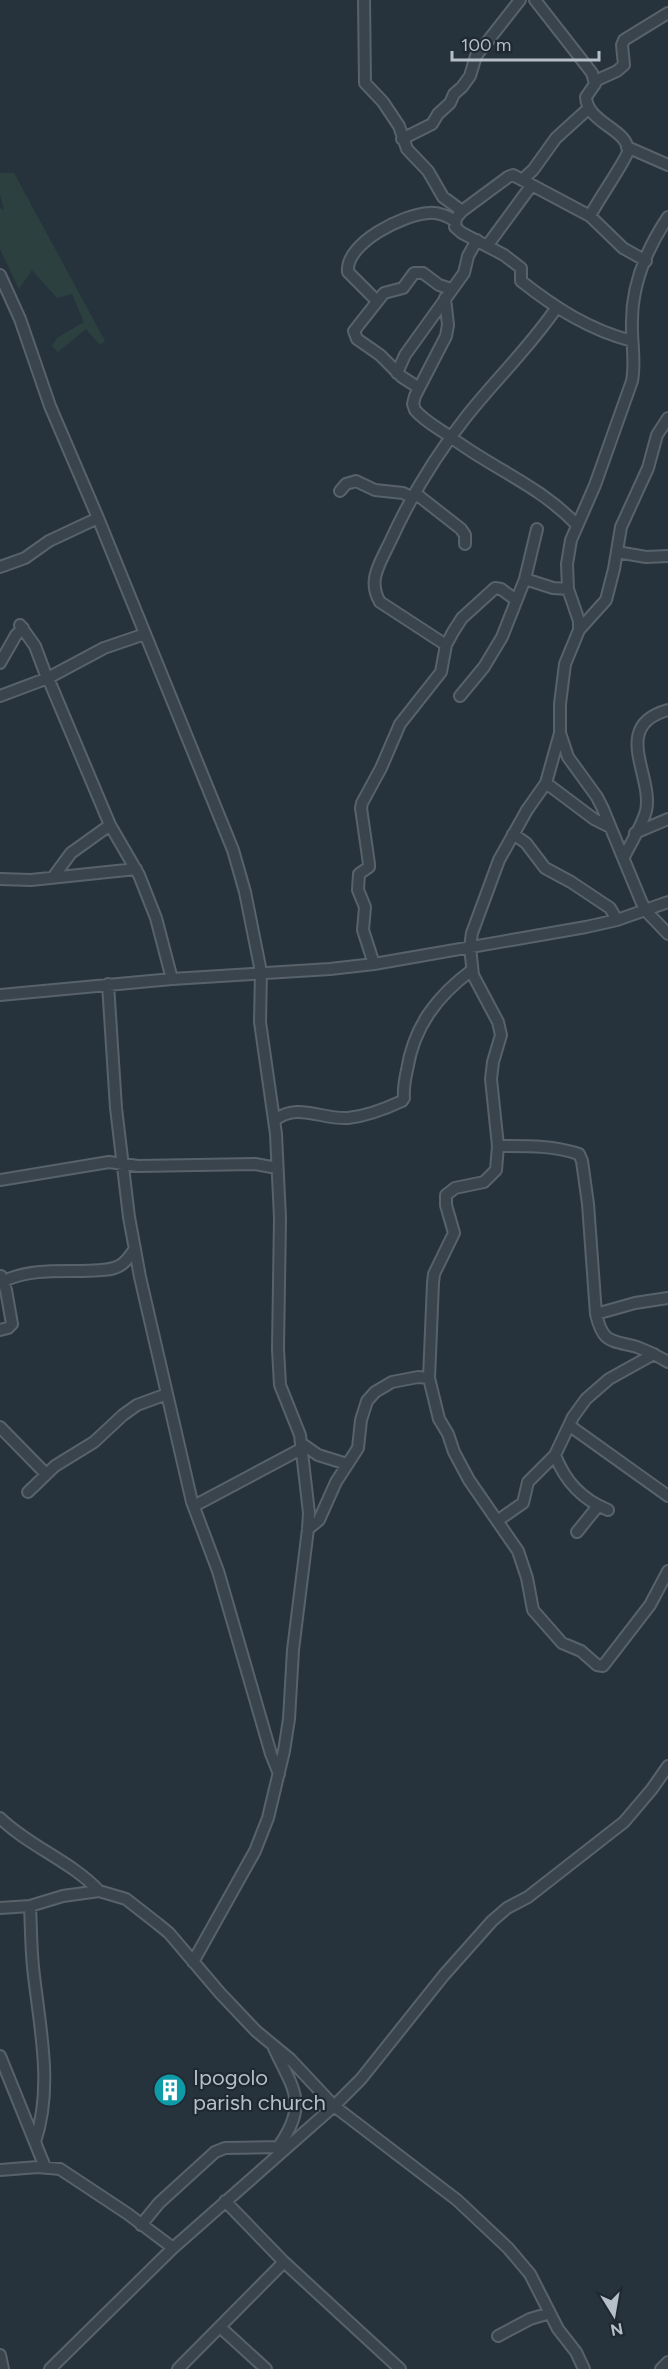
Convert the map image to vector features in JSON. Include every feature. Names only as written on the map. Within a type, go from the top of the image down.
[{"type":"street","points":[[364,0],[365,83],[383,102],[399,126],[402,139],[412,155],[433,177],[443,197],[462,211]]},
{"type":"street","points":[[402,139],[432,124],[438,114],[450,103],[453,94],[470,76],[476,56],[520,0]]},
{"type":"street","points":[[536,0],[592,73],[595,81]]},
{"type":"street","points":[[590,216],[626,156],[627,147],[622,138],[600,121],[589,108],[586,97],[595,81],[617,71],[624,65],[622,45],[624,40],[668,13]]},
{"type":"street","points":[[397,373],[405,354],[466,270],[465,262],[527,183],[533,170],[556,138],[589,108]]},
{"type":"street","points":[[627,147],[668,165]]},
{"type":"street","points":[[632,341],[593,328],[557,308],[521,281],[521,268],[512,260],[457,230],[455,221],[462,211],[510,176],[590,216],[623,248],[646,261]]},
{"type":"street","points":[[377,301],[348,272],[349,262],[356,250],[388,227],[411,217],[438,213],[455,221]]},
{"type":"street","points":[[579,630],[579,621],[568,589],[567,564],[571,540],[595,485],[632,381],[633,299],[646,261],[668,217]]},
{"type":"street","points":[[419,388],[397,373],[380,355],[354,336],[354,331],[385,292],[403,288],[411,276],[417,272],[423,273],[448,293]]},
{"type":"street","points":[[0,275],[20,319],[50,406],[233,850],[245,892],[261,972],[261,1022],[275,1120],[280,1218],[278,1349],[280,1385],[300,1435],[309,1513],[308,1529],[295,1639],[289,1719],[279,1774],[263,1833],[193,1962]]},
{"type":"street","points":[[448,293],[446,336],[413,400],[415,410],[464,448],[539,491],[559,506],[577,525]]},
{"type":"street","points":[[446,645],[380,602],[375,594],[373,580],[414,495],[465,418],[542,329],[557,308]]},
{"type":"street","points":[[668,418],[657,435],[648,468],[621,527],[606,600],[579,630],[565,664],[560,704],[560,733],[546,783],[513,834],[491,877],[486,898],[474,926],[470,948],[472,970],[477,986],[500,1029],[500,1041],[490,1079],[498,1146],[496,1170],[489,1180],[455,1188],[446,1195],[448,1216],[454,1233],[434,1274],[429,1378],[439,1419],[448,1434],[454,1452],[475,1490],[522,1560],[533,1610],[562,1643],[580,1651],[597,1665],[603,1666],[650,1605],[668,1571]]},
{"type":"street","points":[[340,491],[349,483],[356,481],[375,490],[414,495],[461,529],[465,535],[465,544]]},
{"type":"street","points":[[0,567],[25,558],[49,541],[98,518]]},
{"type":"street","points":[[460,696],[496,650],[525,579],[537,529]]},
{"type":"street","points":[[617,552],[646,557],[668,556]]},
{"type":"street","points":[[525,579],[553,588],[568,589]]},
{"type":"street","points":[[374,964],[363,930],[365,907],[357,884],[359,874],[366,870],[369,864],[362,803],[381,768],[400,724],[441,672],[446,645],[462,618],[495,588],[501,589],[516,600]]},
{"type":"street","points":[[0,663],[4,645],[21,626],[35,645],[110,825],[136,869],[156,918],[172,979]]},
{"type":"street","points":[[0,696],[48,678],[88,655],[145,634]]},
{"type":"street","points":[[624,857],[646,811],[636,746],[639,732],[648,721],[668,710]]},
{"type":"street","points":[[560,733],[568,757],[597,797],[646,911],[668,934]]},
{"type":"street","points":[[546,783],[594,819],[610,827]]},
{"type":"street","points":[[634,834],[668,819]]},
{"type":"street","points":[[54,876],[71,853],[110,825]]},
{"type":"street","points":[[513,834],[526,843],[545,868],[610,908],[617,920]]},
{"type":"street","points":[[0,879],[31,880],[136,869]]},
{"type":"street","points":[[0,995],[108,984],[261,972],[296,972],[374,964],[617,920],[668,902]]},
{"type":"street","points":[[275,1120],[286,1114],[304,1111],[351,1118],[402,1101],[412,1046],[426,1014],[457,981],[472,970]]},
{"type":"street","points":[[108,984],[116,1108],[135,1249],[194,1506],[218,1571],[271,1754],[279,1774]]},
{"type":"street","points":[[498,1146],[535,1145],[579,1154],[588,1204],[596,1314],[600,1329],[610,1340],[654,1354],[668,1362]]},
{"type":"street","points":[[0,1180],[109,1162],[176,1166],[255,1164],[277,1168]]},
{"type":"street","points":[[0,1330],[12,1324],[2,1278],[52,1270],[111,1269],[126,1261],[135,1249]]},
{"type":"street","points":[[596,1314],[635,1303],[668,1298]]},
{"type":"street","points":[[497,1521],[523,1503],[528,1482],[555,1455],[580,1407],[598,1388],[629,1366],[654,1354]]},
{"type":"street","points":[[308,1529],[319,1520],[336,1482],[359,1445],[361,1420],[367,1401],[375,1392],[401,1378],[429,1378]]},
{"type":"street","points":[[28,1492],[55,1466],[94,1442],[137,1405],[167,1394]]},
{"type":"street","points":[[570,1426],[668,1496]]},
{"type":"street","points":[[0,1427],[46,1474]]},
{"type":"street","points":[[301,1446],[318,1455],[347,1464]]},
{"type":"street","points":[[194,1506],[301,1446]]},
{"type":"street","points":[[555,1455],[562,1472],[575,1489],[587,1500],[603,1508],[577,1532]]},
{"type":"street","points":[[50,2369],[173,2248],[279,2150],[334,2106],[382,2054],[444,1975],[492,1921],[507,1908],[528,1897],[624,1822],[668,1766]]},
{"type":"street","points":[[0,1818],[21,1836],[88,1880],[99,1891]]},
{"type":"street","points":[[0,1908],[30,1906],[63,1896],[99,1891],[126,1899],[170,1933],[193,1962],[256,2031],[290,2059],[334,2106],[458,2200],[508,2248],[530,2274],[558,2329],[576,2352],[584,2369]]},
{"type":"street","points":[[30,1906],[45,2101],[35,2142]]},
{"type":"street","points":[[272,2044],[296,2097],[296,2113],[279,2150]]},
{"type":"street","points":[[0,2056],[45,2167]]},
{"type":"street","points":[[0,2086],[12,2087]]},
{"type":"street","points":[[141,2225],[159,2204],[215,2152],[225,2148],[279,2150]]},
{"type":"street","points":[[0,2170],[45,2167],[60,2169],[173,2248]]},
{"type":"street","points":[[225,2201],[284,2262],[400,2369]]},
{"type":"street","points":[[178,2369],[284,2262]]},
{"type":"street","points":[[498,2336],[530,2319],[550,2313]]},
{"type":"street","points":[[220,2327],[266,2369]]},
{"type":"street","points":[[0,2355],[3,2369]]},
{"type":"street","points":[[661,2369],[668,2362]]},
{"type":"green space","points":[[0,173],[14,173],[105,341],[100,345],[86,329],[58,352],[52,346],[57,338],[84,322],[72,294],[57,298],[32,270],[19,289],[0,249],[0,208],[4,210],[0,194]]},
{"type":"place","name":"Ipogolo parish church","points":[[170,2090]]}]
